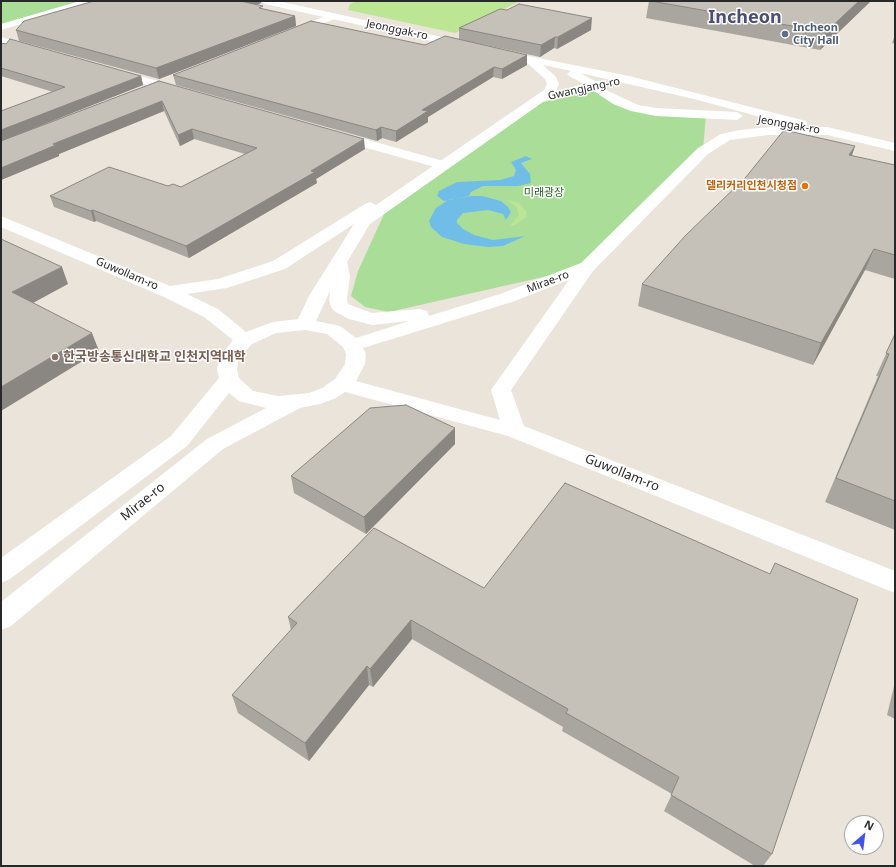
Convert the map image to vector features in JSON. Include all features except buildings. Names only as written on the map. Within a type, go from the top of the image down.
[{"type":"street","points":[[1,27],[90,1]]},
{"type":"street","name":"Jeonggak-ro","points":[[265,1],[528,59],[629,79],[827,131]]},
{"type":"street","points":[[276,39],[334,16]]},
{"type":"street","points":[[1,40],[46,53]]},
{"type":"street","points":[[304,324],[318,296],[364,221],[390,201],[549,92],[553,84],[550,77],[528,59]]},
{"type":"street","name":"Jeonggak-ro","points":[[528,59],[586,79],[604,94],[635,108],[656,112],[706,114],[747,118],[827,131]]},
{"type":"street","points":[[99,68],[190,94]]},
{"type":"street","points":[[146,91],[182,77]]},
{"type":"street","name":"Gwangjang-ro","points":[[539,99],[594,85],[629,79]]},
{"type":"street","points":[[698,96],[704,105],[706,114],[706,131],[703,151]]},
{"type":"street","name":"Mirae-ro","points":[[352,345],[506,298],[587,267],[703,151],[726,137],[768,131],[827,131]]},
{"type":"street","points":[[827,131],[895,147]]},
{"type":"street","points":[[328,133],[442,165]]},
{"type":"street","points":[[168,292],[221,284],[279,265],[370,207],[390,201]]},
{"type":"street","name":"Guwollam-ro","points":[[1,221],[168,292],[211,313],[245,340]]},
{"type":"street","points":[[339,263],[341,276],[338,300],[340,307],[356,315],[372,319],[413,315],[454,314]]},
{"type":"street","points":[[515,431],[501,390],[587,267]]},
{"type":"street","points":[[304,324],[333,330],[344,337],[352,345],[356,354],[355,364],[350,375],[342,384],[324,395],[296,402],[278,403],[254,398],[236,388],[229,379],[226,369],[229,358],[235,349],[245,340],[273,328],[304,324]]},
{"type":"street","name":"Mirae-ro","points":[[1,572],[179,441],[229,379]]},
{"type":"street","name":"Guwollam-ro","points":[[342,384],[515,431],[895,582]]},
{"type":"street","name":"Mirae-ro","points":[[1,618],[215,444],[296,402]]},
{"type":"green space","points":[[1,1],[90,1],[1,27]]},
{"type":"green space","points":[[357,1],[520,1],[455,33],[348,10],[350,4]]},
{"type":"green space","name":"미래광장","points":[[594,85],[635,108],[706,114],[703,151],[587,267],[389,312],[365,307],[351,296],[358,271],[390,201],[539,99]]},
{"type":"green space","points":[[507,200],[519,203],[527,212],[526,217],[515,225],[510,226],[519,215],[517,207]]},
{"type":"water","points":[[526,156],[532,159],[521,163],[530,174],[531,183],[518,186],[483,186],[471,192],[469,196],[444,201],[437,196],[439,191],[457,182],[500,180],[514,176],[516,170],[511,162]]},
{"type":"water","points":[[471,196],[482,196],[501,201],[511,212],[506,220],[503,214],[488,210],[463,213],[457,220],[457,223],[463,229],[474,235],[493,240],[525,236],[503,246],[489,247],[464,244],[442,237],[431,227],[429,221],[436,208],[448,200]]},
{"type":"place","name":"Incheon City Hall","points":[[785,34]]},
{"type":"place","name":"델리커리인천시청점","points":[[805,186]]},
{"type":"place","name":"한국방송통신대학교 인천지역대학","points":[[55,357]]},
{"type":"district","name":"Incheon","points":[[745,18]]}]
